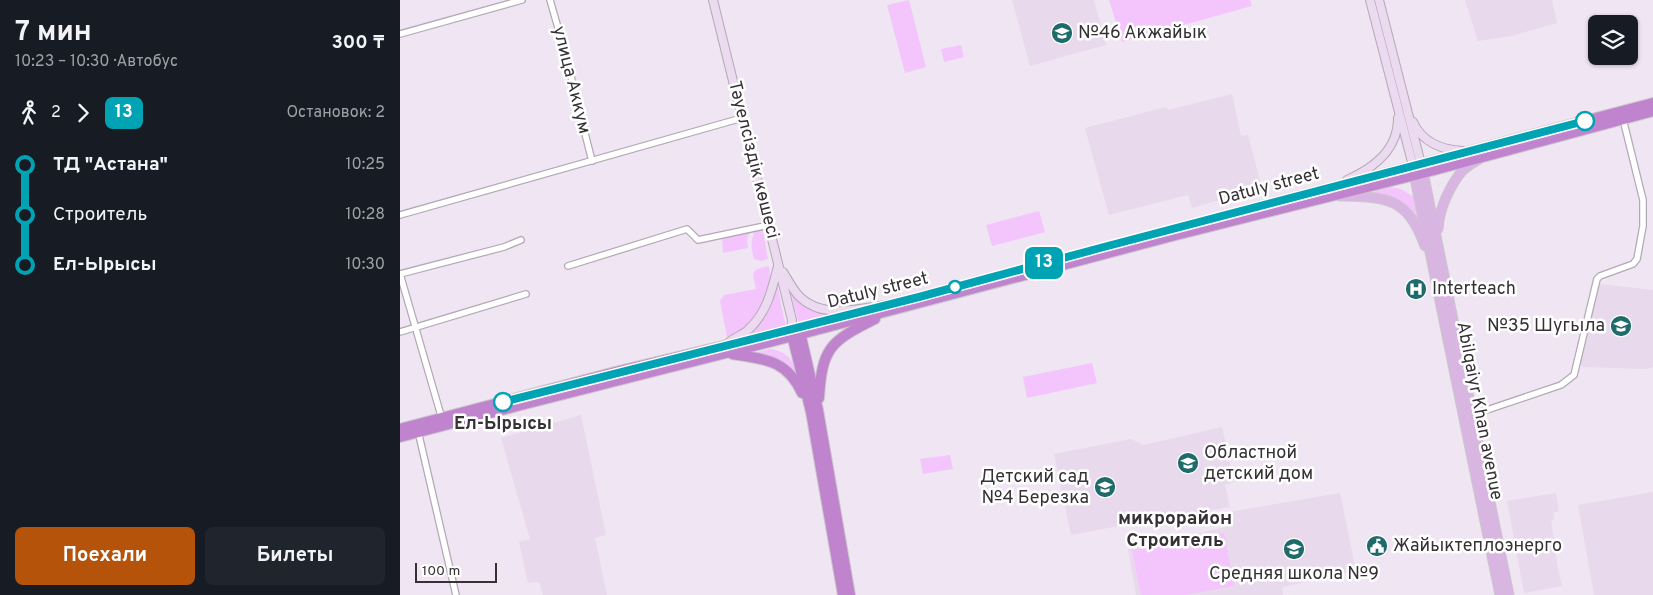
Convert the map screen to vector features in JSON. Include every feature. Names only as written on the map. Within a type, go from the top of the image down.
[{"type":"highway","name":"Datuly street","points":[[400,437],[418,428],[520,405],[795,330],[1172,236],[1418,170],[1481,157],[1622,115],[1653,103]]},
{"type":"highway","name":"Datuly street","points":[[1418,170],[1469,152],[1622,115],[1653,111]]},
{"type":"highway","points":[[843,595],[823,488],[814,411],[828,352],[846,334],[893,307]]},
{"type":"highway","points":[[795,330],[828,468],[850,595]]},
{"type":"highway","points":[[726,350],[765,359],[780,365],[787,370],[798,384],[814,411]]},
{"type":"highway","name":"Datuly street","points":[[400,428],[418,428]]},
{"type":"main road","name":"Тәуелсіздік көшесі","points":[[713,0],[795,330]]},
{"type":"main road","name":"Abilqaiyr Khan avenue","points":[[1370,0],[1401,105],[1438,244],[1500,595]]},
{"type":"main road","name":"Abilqaiyr Khan avenue","points":[[1379,0],[1401,105]]},
{"type":"main road","points":[[1401,105],[1424,138],[1443,147],[1469,152]]},
{"type":"main road","points":[[1331,192],[1374,165],[1384,156],[1397,132],[1401,105]]},
{"type":"main road","points":[[1438,244],[1439,219],[1451,189],[1463,170],[1481,157]]},
{"type":"main road","name":"Abilqaiyr Khan avenue","points":[[1418,170],[1434,270],[1508,595]]},
{"type":"main road","points":[[1331,192],[1378,197],[1397,205],[1412,220],[1424,243],[1434,270]]},
{"type":"main road","points":[[779,264],[800,297],[816,307],[839,311],[893,307]]},
{"type":"main road","points":[[726,350],[762,314],[769,299],[779,264]]},
{"type":"street","points":[[400,34],[522,0]]},
{"type":"street","name":"улица Аккум","points":[[550,0],[571,73],[592,161]]},
{"type":"street","points":[[1468,418],[1562,385],[1574,375],[1597,279],[1600,276],[1633,264],[1637,258],[1643,226],[1643,200],[1622,115]]},
{"type":"street","points":[[400,215],[742,118]]},
{"type":"street","points":[[568,266],[687,229],[698,240],[769,225]]},
{"type":"street","points":[[443,422],[400,274],[504,247],[521,240]]},
{"type":"street","points":[[400,332],[526,294]]},
{"type":"street","points":[[418,428],[456,595]]},
{"type":"shaded area","points":[[909,0],[926,67],[905,73],[887,5]]},
{"type":"shaded area","name":"№46 Акжайык","points":[[1012,0],[1094,0],[1106,45],[1030,66]]},
{"type":"shaded area","points":[[1109,0],[1250,0],[1252,6],[1122,42]]},
{"type":"shaded area","points":[[1465,0],[1552,0],[1557,23],[1511,36],[1478,41]]},
{"type":"shaded area","points":[[961,45],[964,57],[944,62],[941,49]]},
{"type":"shaded area","points":[[1232,94],[1241,136],[1248,135],[1262,188],[1192,208],[1188,195],[1109,215],[1085,128],[1166,107],[1168,110]]},
{"type":"shaded area","points":[[1390,187],[1401,189],[1414,197],[1424,236],[1415,218],[1367,194]]},
{"type":"shaded area","points":[[1039,211],[1045,232],[992,246],[986,225]]},
{"type":"shaded area","points":[[760,229],[763,231],[768,259],[761,261],[754,259],[752,248],[754,233]]},
{"type":"shaded area","points":[[750,231],[747,240],[748,248],[723,253],[722,238]]},
{"type":"shaded area","points":[[769,266],[769,288],[761,309],[747,326],[738,333],[727,337],[720,301],[724,295],[756,289],[753,275],[755,270]]},
{"type":"shaded area","points":[[776,279],[786,327],[736,340],[749,332]]},
{"type":"shaded area","points":[[788,283],[799,299],[837,313],[799,324]]},
{"type":"shaded area","name":"№35 Шугыла","points":[[1600,284],[1653,290],[1653,367],[1646,369],[1583,367],[1580,363],[1597,286]]},
{"type":"shaded area","points":[[770,349],[782,352],[790,359],[795,368],[797,379],[749,354]]},
{"type":"shaded area","points":[[1092,363],[1097,383],[1027,398],[1023,377]]},
{"type":"shaded area","name":"Ел-Ырысы","points":[[581,415],[606,535],[595,538],[607,595],[543,595],[539,582],[528,583],[519,542],[530,539],[501,438]]},
{"type":"shaded area","points":[[1222,427],[1234,482],[1225,485],[1230,507],[1071,535],[1054,454],[1131,439],[1144,445]]},
{"type":"shaded area","points":[[950,455],[953,469],[923,474],[920,459]]},
{"type":"shaded area","points":[[1653,492],[1653,595],[1594,595],[1578,505]]},
{"type":"shaded area","points":[[1340,493],[1356,571],[1282,587],[1283,595],[1136,595],[1128,549],[1225,527],[1224,513]]},
{"type":"shaded area","points":[[1556,493],[1559,511],[1553,513],[1554,520],[1551,521],[1562,586],[1524,593],[1507,501]]},
{"type":"shaded area","points":[[1224,533],[1234,586],[1185,595],[1141,595],[1132,550]]},
{"type":"bus line","name":"13","points":[[503,402],[615,372],[919,297],[1585,121]]},
{"type":"place","name":"№46 Акжайык","points":[[1062,33]]},
{"type":"place","name":"Interteach","points":[[1416,289]]},
{"type":"place","name":"№35 Шугыла","points":[[1621,326]]},
{"type":"place","name":"Ел-Ырысы","points":[[503,402]]},
{"type":"place","name":"Областной детский дом","points":[[1188,463]]},
{"type":"place","name":"Детский сад №4 Березка","points":[[1105,487]]},
{"type":"place","name":"Жайыктеплоэнерго","points":[[1377,546]]},
{"type":"place","name":"Средняя школа №9","points":[[1294,549]]},
{"type":"district","name":"микрорайон Строитель","points":[[1175,530]]}]
